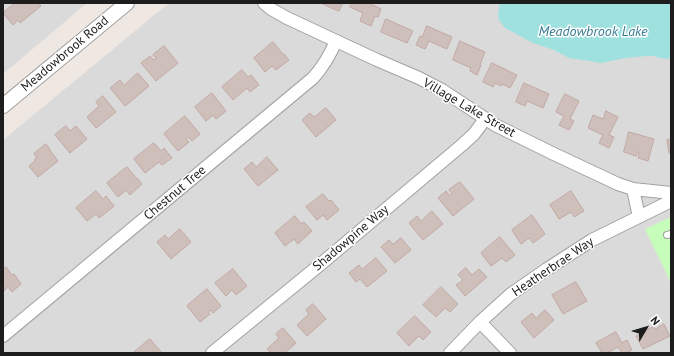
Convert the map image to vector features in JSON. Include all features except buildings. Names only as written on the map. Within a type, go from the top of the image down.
[{"type":"street","name":"Meadowbrook Road","points":[[3,106],[127,3]]},
{"type":"street","name":"Village Lake Street","points":[[264,3],[271,9],[288,18],[419,78],[442,90],[495,125],[618,184],[633,189],[671,192]]},
{"type":"street","name":"Chestnut Tree","points":[[3,336],[313,78],[325,63],[336,41]]},
{"type":"street","name":"Shadowpine Way","points":[[212,353],[462,146],[486,119]]},
{"type":"street","points":[[633,189],[639,217]]},
{"type":"street","name":"Heatherbrae Way","points":[[450,353],[480,322],[511,294],[547,269],[592,240],[671,201]]},
{"type":"street","points":[[480,322],[510,353]]},
{"type":"shaded area","points":[[3,3],[87,3],[3,74]]},
{"type":"shaded area","points":[[169,3],[671,3],[671,353],[3,353],[3,140]]},
{"type":"green space","points":[[671,217],[671,283],[645,229]]},
{"type":"water","name":"Meadowbrook Lake","points":[[500,3],[671,3],[671,57],[668,59],[647,56],[625,58],[602,63],[569,58],[554,50],[533,43],[505,28],[499,20],[498,14]]}]
